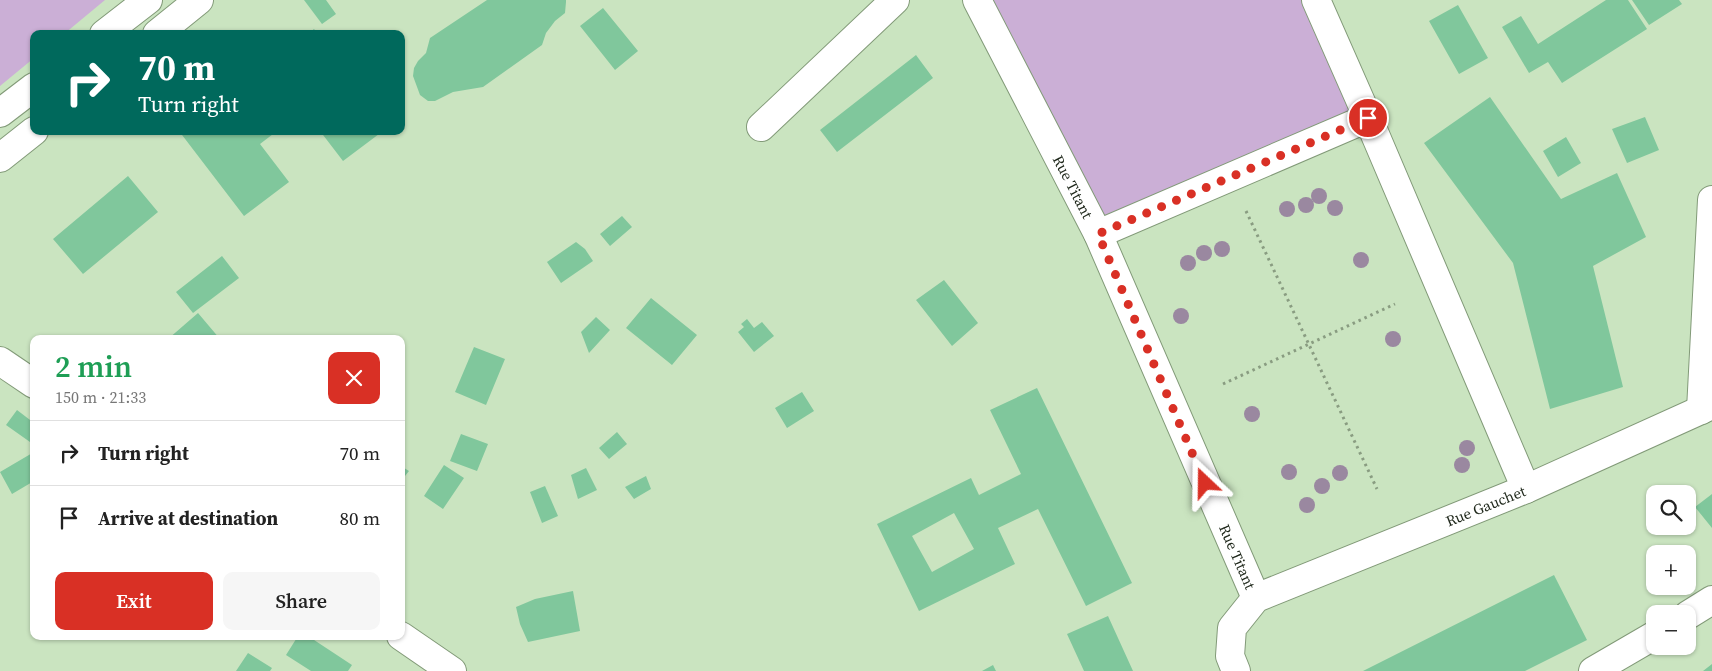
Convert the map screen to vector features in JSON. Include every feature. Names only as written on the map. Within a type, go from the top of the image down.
[{"type":"street","points":[[109,30],[148,0]]},
{"type":"street","points":[[162,30],[199,0]]},
{"type":"street","points":[[760,127],[895,0]]},
{"type":"street","name":"Rue Titant","points":[[978,0],[1098,234],[1256,598]]},
{"type":"street","points":[[1316,0],[1526,489]]},
{"type":"street","points":[[0,113],[30,90]]},
{"type":"street","points":[[1098,234],[1368,118]]},
{"type":"street","points":[[0,158],[30,134]]},
{"type":"street","points":[[1706,408],[1712,200]]},
{"type":"street","points":[[0,361],[30,381]]},
{"type":"street","name":"Rue Gauchet","points":[[1256,598],[1526,489],[1706,408]]},
{"type":"street","points":[[1236,671],[1230,656],[1232,628],[1256,598]]},
{"type":"street","points":[[1696,610],[1712,600]]},
{"type":"street","points":[[405,639],[452,671]]},
{"type":"street","points":[[1593,671],[1622,664],[1646,643]]},
{"type":"path","points":[[1246,211],[1377,489]]},
{"type":"path","points":[[1223,384],[1394,304]]},
{"type":"shaded area","points":[[0,0],[105,0],[69,30],[30,30],[30,61],[0,86]]},
{"type":"shaded area","points":[[982,0],[1316,0],[1368,118],[1098,234]]},
{"type":"building","points":[[304,0],[326,0],[336,14],[322,24]]},
{"type":"building","points":[[487,0],[566,0],[565,13],[555,21],[546,33],[542,45],[483,87],[453,92],[435,101],[428,101],[420,95],[413,76],[414,68],[426,53],[430,38]]},
{"type":"building","points":[[1606,0],[1628,0],[1647,29],[1562,83],[1548,62],[1529,73],[1502,27],[1521,16],[1538,44]]},
{"type":"building","points":[[1632,0],[1679,0],[1682,4],[1649,25]]},
{"type":"building","points":[[1458,5],[1488,58],[1459,74],[1429,21]]},
{"type":"building","points":[[603,8],[638,51],[615,70],[580,26]]},
{"type":"building","points":[[916,55],[933,78],[837,152],[820,130]]},
{"type":"building","points":[[1490,97],[1561,199],[1617,173],[1646,237],[1593,266],[1623,387],[1550,409],[1513,263],[1424,143]]},
{"type":"building","points":[[1645,117],[1659,150],[1627,163],[1612,129]]},
{"type":"building","points":[[182,135],[272,135],[260,144],[289,182],[244,216]]},
{"type":"building","points":[[323,135],[378,135],[343,161]]},
{"type":"building","points":[[1566,137],[1581,163],[1558,177],[1543,151]]},
{"type":"building","points":[[128,176],[158,212],[83,274],[53,239]]},
{"type":"building","points":[[622,216],[632,227],[610,246],[600,234]]},
{"type":"building","points":[[576,242],[585,249],[593,261],[561,283],[547,262]]},
{"type":"building","points":[[222,256],[239,278],[193,313],[176,292]]},
{"type":"building","points":[[944,280],[978,323],[952,346],[916,300]]},
{"type":"building","points":[[651,298],[697,335],[672,365],[626,328]]},
{"type":"building","points":[[198,313],[217,335],[173,335]]},
{"type":"building","points":[[596,317],[610,330],[589,353],[581,332]]},
{"type":"building","points":[[747,319],[754,328],[762,322],[774,336],[754,352],[738,332],[744,327],[741,324]]},
{"type":"building","points":[[474,347],[505,359],[486,405],[455,392]]},
{"type":"building","points":[[1037,388],[1132,583],[1086,606],[1038,509],[998,528],[1015,564],[919,611],[877,524],[971,478],[979,495],[1021,474],[990,410]],"holes":[[[954,513],[974,549],[932,572],[912,536]]]},
{"type":"building","points":[[802,392],[814,411],[787,428],[775,408]]},
{"type":"building","points":[[17,410],[30,420],[30,442],[6,425]]},
{"type":"building","points":[[617,432],[627,444],[609,459],[599,448]]},
{"type":"building","points":[[461,434],[488,444],[477,471],[450,461]]},
{"type":"building","points":[[30,454],[30,483],[12,494],[0,472]]},
{"type":"building","points":[[444,465],[464,478],[443,509],[424,496]]},
{"type":"building","points":[[586,468],[597,490],[578,499],[571,475]]},
{"type":"building","points":[[646,476],[651,489],[634,499],[625,487]]},
{"type":"building","points":[[545,486],[558,516],[542,523],[530,492]]},
{"type":"building","points":[[1712,494],[1712,528],[1696,508]]},
{"type":"building","points":[[1554,575],[1587,640],[1525,671],[1363,671]]},
{"type":"building","points":[[573,591],[580,631],[528,642],[520,624],[516,607],[535,599]]},
{"type":"building","points":[[1108,616],[1133,671],[1084,671],[1067,634]]},
{"type":"building","points":[[295,640],[314,640],[352,665],[348,671],[311,671],[286,655]]},
{"type":"building","points":[[248,653],[272,668],[270,671],[236,671]]},
{"type":"building","points":[[1712,664],[1712,671],[1703,671]]},
{"type":"building","points":[[993,665],[996,671],[982,671]]},
{"type":"route","points":[[1205,483],[1098,234],[1368,118]]}]
